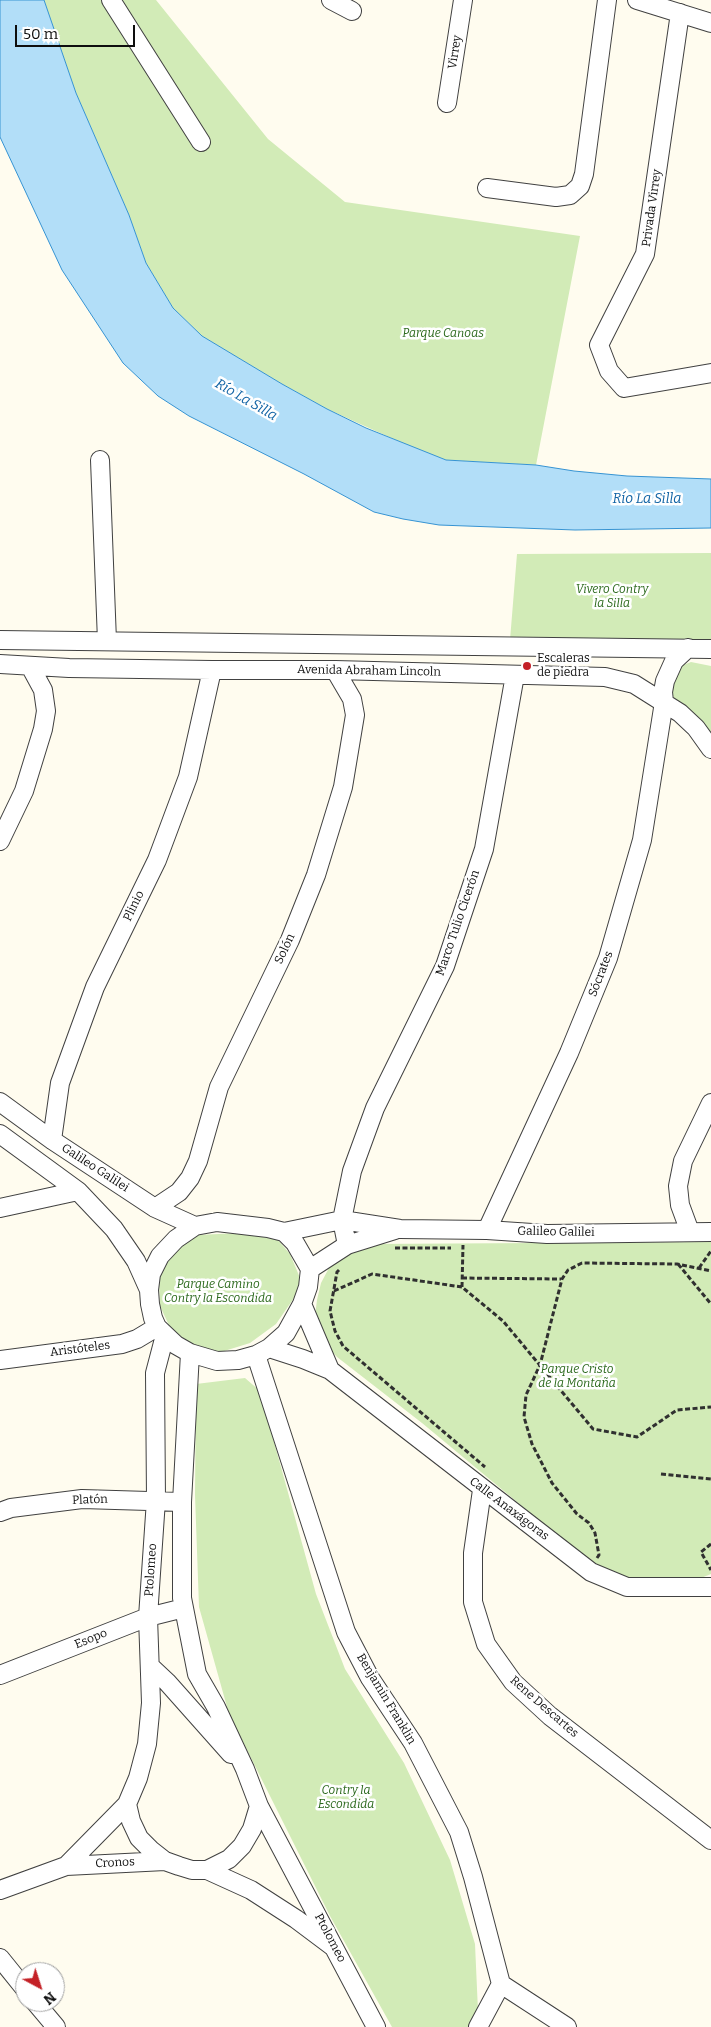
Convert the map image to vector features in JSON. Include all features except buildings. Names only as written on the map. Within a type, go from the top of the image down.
[{"type":"street","points":[[111,0],[201,142]]},
{"type":"street","points":[[331,0],[352,11]]},
{"type":"street","name":"Virrey","points":[[446,103],[463,0]]},
{"type":"street","points":[[487,188],[556,197],[570,195],[580,186],[584,174],[607,0]]},
{"type":"street","points":[[637,0],[711,23]]},
{"type":"street","name":"Privada Virrey","points":[[680,13],[645,254],[599,346],[609,371],[624,388],[711,373]]},
{"type":"street","points":[[100,460],[107,641]]},
{"type":"street","name":"Avenida Abraham Lincoln","points":[[0,640],[711,649]]},
{"type":"street","name":"Sócrates","points":[[487,1230],[569,1054],[608,958],[642,840],[664,702],[663,692],[669,670],[674,661],[688,648]]},
{"type":"street","name":"Avenida Abraham Lincoln","points":[[0,664],[606,677],[634,684],[680,712],[696,728],[711,749]]},
{"type":"street","points":[[0,841],[24,791],[43,729],[46,711],[43,690],[30,666]]},
{"type":"street","name":"Plinio","points":[[52,1140],[60,1084],[95,986],[157,860],[188,778],[212,670]]},
{"type":"street","name":"Solón","points":[[155,1208],[179,1192],[190,1178],[198,1161],[218,1087],[290,940],[316,875],[343,787],[355,715],[352,700],[335,670]]},
{"type":"street","name":"Marco Tulio Cicerón","points":[[347,1245],[342,1220],[352,1171],[375,1108],[445,966],[484,849],[515,675]]},
{"type":"street","name":"Galileo Galilei","points":[[0,1102],[52,1140],[155,1208],[196,1226]]},
{"type":"street","points":[[690,1232],[680,1205],[678,1186],[683,1161],[711,1103]]},
{"type":"street","points":[[0,1134],[78,1191],[114,1229],[136,1261],[149,1290]]},
{"type":"street","points":[[0,1208],[78,1191]]},
{"type":"street","name":"Galileo Galilei","points":[[284,1232],[342,1220],[400,1229],[462,1229],[547,1234],[711,1232]]},
{"type":"street","points":[[217,1222],[268,1228],[284,1232],[295,1243],[310,1269],[308,1287],[302,1304],[286,1333],[263,1351],[238,1360],[217,1361],[190,1353],[161,1331],[153,1318],[149,1290],[151,1274],[160,1256],[176,1239],[196,1226],[217,1222]]},
{"type":"street","name":"Galileo Galilei","points":[[310,1269],[347,1245],[400,1229]]},
{"type":"street","name":"Calle Anaxágoras","points":[[302,1304],[330,1370]]},
{"type":"street","name":"Aristóteles","points":[[0,1360],[122,1344],[161,1331]]},
{"type":"street","name":"Ptolomeo","points":[[161,1331],[155,1373],[156,1500],[148,1617],[151,1667],[178,1693],[245,1769]]},
{"type":"street","name":"Calle Anaxágoras","points":[[263,1351],[303,1359],[330,1370],[482,1490],[591,1572],[627,1587],[707,1579]]},
{"type":"street","name":"Benjamin Franklin","points":[[263,1351],[346,1632],[370,1678],[413,1744],[459,1832],[473,1877],[501,1984]]},
{"type":"street","name":"Ptolomeo","points":[[190,1353],[182,1502],[182,1598],[197,1674],[216,1707],[245,1769],[259,1806],[376,2027]]},
{"type":"street","name":"Rene Descartes","points":[[482,1490],[473,1553],[473,1602],[486,1644],[513,1682],[550,1716],[711,1840]]},
{"type":"street","name":"Platón","points":[[0,1512],[11,1508],[82,1499],[182,1502]]},
{"type":"street","name":"Esopo","points":[[0,1675],[148,1617],[184,1608]]},
{"type":"street","points":[[151,1667],[151,1703],[147,1744],[138,1778],[127,1804],[131,1821],[139,1838],[165,1861],[192,1870],[207,1870],[251,1890],[296,1919],[336,1949]]},
{"type":"street","name":"Cronos","points":[[66,1866],[127,1804]]},
{"type":"street","points":[[207,1870],[229,1859],[242,1846],[252,1829],[259,1806]]},
{"type":"street","name":"Cronos","points":[[0,1890],[66,1866],[165,1861]]},
{"type":"street","points":[[0,1958],[15,1977]]},
{"type":"street","points":[[478,2027],[501,1984],[567,2027]]},
{"type":"street","points":[[43,2012],[56,2027]]},
{"type":"path","points":[[462,1229],[462,1288]]},
{"type":"path","points":[[391,1248],[472,1248]]},
{"type":"path","points":[[699,1268],[711,1251]]},
{"type":"path","points":[[591,1572],[598,1555],[594,1533],[589,1523],[578,1514],[552,1483],[529,1435],[524,1417],[526,1394],[540,1365],[562,1279],[568,1270],[582,1263],[678,1264],[711,1271]]},
{"type":"path","points":[[678,1264],[711,1304]]},
{"type":"path","points":[[342,1267],[337,1272],[330,1311],[334,1331],[344,1346],[488,1470]]},
{"type":"path","points":[[333,1291],[372,1274],[462,1288],[503,1321],[593,1429],[637,1437],[677,1410],[711,1407]]},
{"type":"path","points":[[462,1278],[562,1279]]},
{"type":"path","points":[[661,1474],[711,1479]]},
{"type":"path","points":[[707,1579],[711,1570],[701,1552],[710,1546]]},
{"type":"path","points":[[591,1549],[605,1560]]},
{"type":"green space","name":"Parque Canoas","points":[[44,0],[156,0],[268,139],[345,202],[580,236],[536,465],[446,460],[409,446],[327,409],[202,336],[173,308],[146,263],[129,215],[76,93]]},
{"type":"green space","name":"Vivero Contry la Silla","points":[[711,553],[711,640],[510,640],[517,554]]},
{"type":"green space","points":[[691,662],[711,666],[711,735],[696,716],[675,701],[670,687],[678,667]]},
{"type":"green space","name":"Parque Camino Contry la Escondida","points":[[241,1233],[278,1240],[290,1254],[303,1285],[276,1324],[250,1343],[221,1352],[192,1347],[173,1334],[160,1306],[159,1277],[172,1251],[197,1235]]},
{"type":"green space","name":"Parque Cristo de la Montaña","points":[[711,1242],[711,1574],[701,1578],[670,1583],[634,1582],[594,1566],[422,1423],[337,1357],[326,1345],[315,1316],[321,1283],[330,1266],[348,1251],[366,1244]]},
{"type":"green space","name":"Contry la Escondida","points":[[245,1378],[260,1391],[316,1594],[345,1669],[404,1763],[450,1860],[475,1944],[478,2011],[469,2027],[392,2027],[330,1916],[229,1714],[199,1607],[195,1495],[196,1384]]},
{"type":"water","name":"Río La Silla","points":[[0,0],[44,0],[76,93],[129,215],[146,263],[173,308],[202,336],[327,409],[366,428],[446,460],[536,465],[627,476],[711,479],[711,528],[575,530],[439,525],[403,519],[374,512],[189,416],[158,396],[123,363],[62,270],[0,137]]},
{"type":"place","name":"Escaleras de piedra","points":[[527,666]]}]
